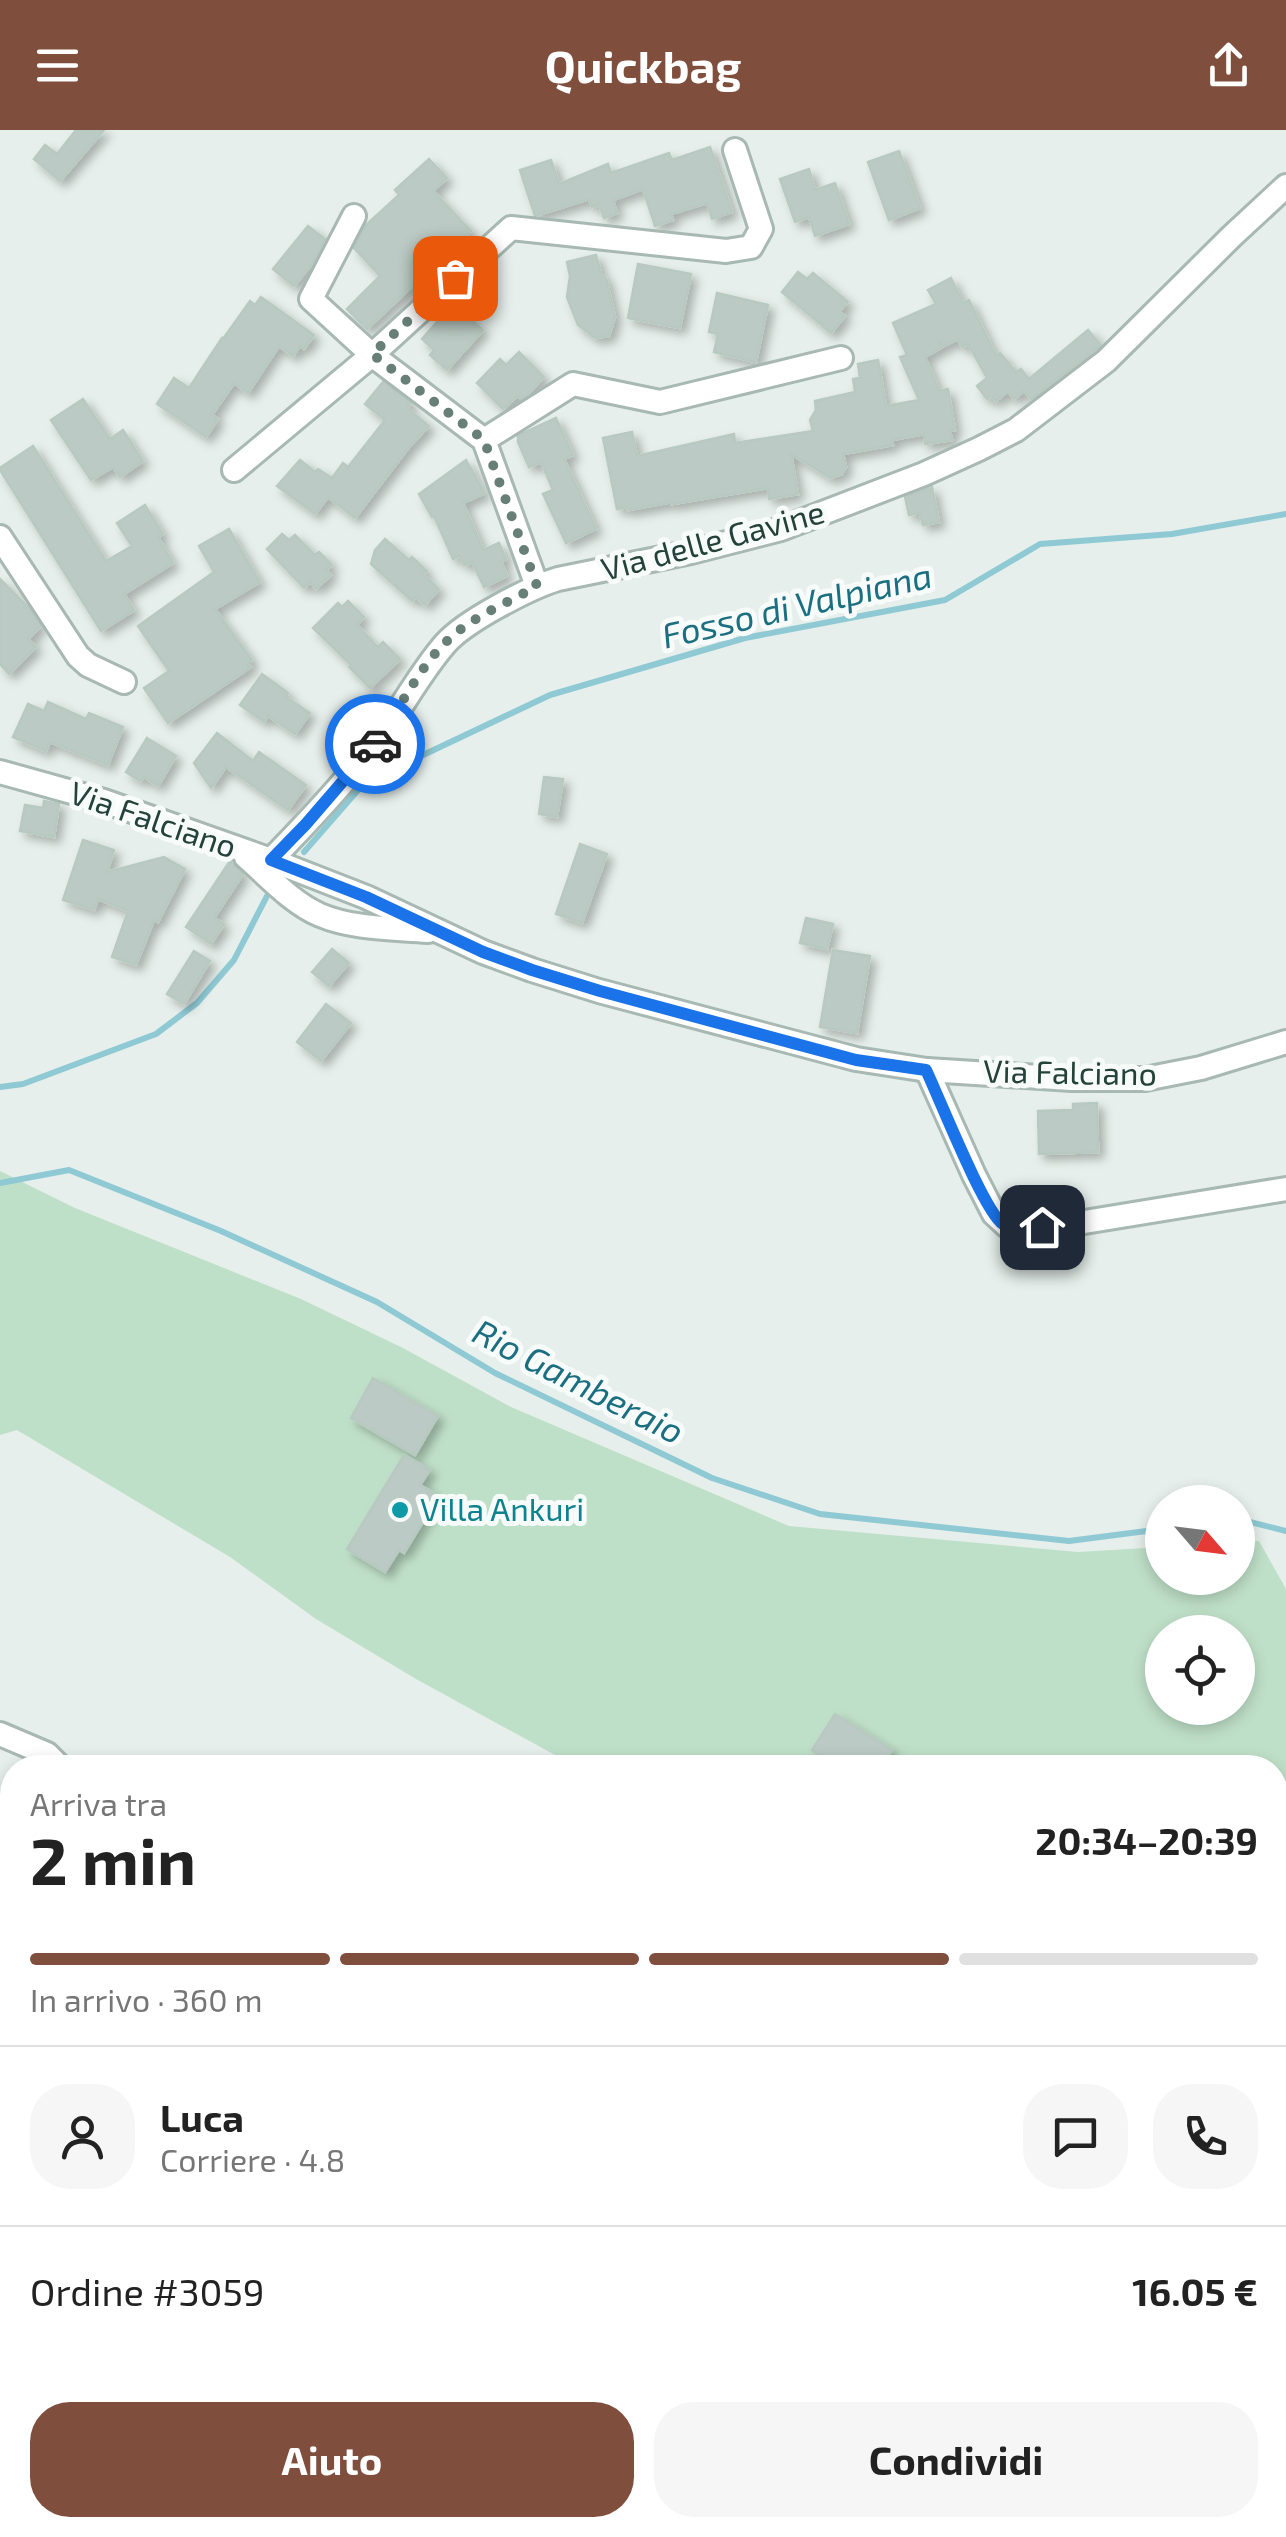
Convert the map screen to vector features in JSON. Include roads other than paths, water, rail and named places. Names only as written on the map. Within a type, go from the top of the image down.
[{"type":"street","points":[[234,470],[372,354],[510,228],[726,251],[751,247],[761,230],[735,150]]},
{"type":"street","name":"Via delle Gavine","points":[[271,860],[376,743],[448,640],[474,621],[537,586],[558,579],[781,529],[924,474],[1016,430],[1106,361],[1286,186]]},
{"type":"street","points":[[354,216],[311,298],[372,354],[484,440],[537,586]]},
{"type":"street","points":[[484,440],[573,384],[660,402],[841,358]]},
{"type":"street","points":[[0,536],[78,656],[124,682]]},
{"type":"street","name":"Via Falciano","points":[[0,772],[104,801],[271,860],[532,970],[856,1060],[926,1070],[1145,1079],[1201,1068],[1286,1042]]},
{"type":"street","points":[[235,848],[301,904],[322,916],[364,926],[441,933]]},
{"type":"street","points":[[926,1070],[974,1176],[994,1214],[1007,1226],[1066,1224],[1286,1189]]},
{"type":"street","points":[[0,1734],[48,1755]]},
{"type":"waterway","name":"Fosso di Valpiana","points":[[304,852],[393,755],[421,756],[550,695],[745,638],[945,600],[1040,544],[1172,534],[1286,514]]},
{"type":"waterway","points":[[0,1087],[23,1084],[156,1034],[197,1003],[234,960],[267,896]]},
{"type":"waterway","name":"Rio Gamberaio","points":[[0,1183],[69,1170],[221,1231],[377,1302],[495,1373],[712,1478],[820,1514],[1069,1541],[1145,1531]]},
{"type":"waterway","name":"Rio Gamberaio","points":[[1255,1523],[1286,1531]]},
{"type":"place","name":"Villa Ankuri","points":[[400,1510]]}]
